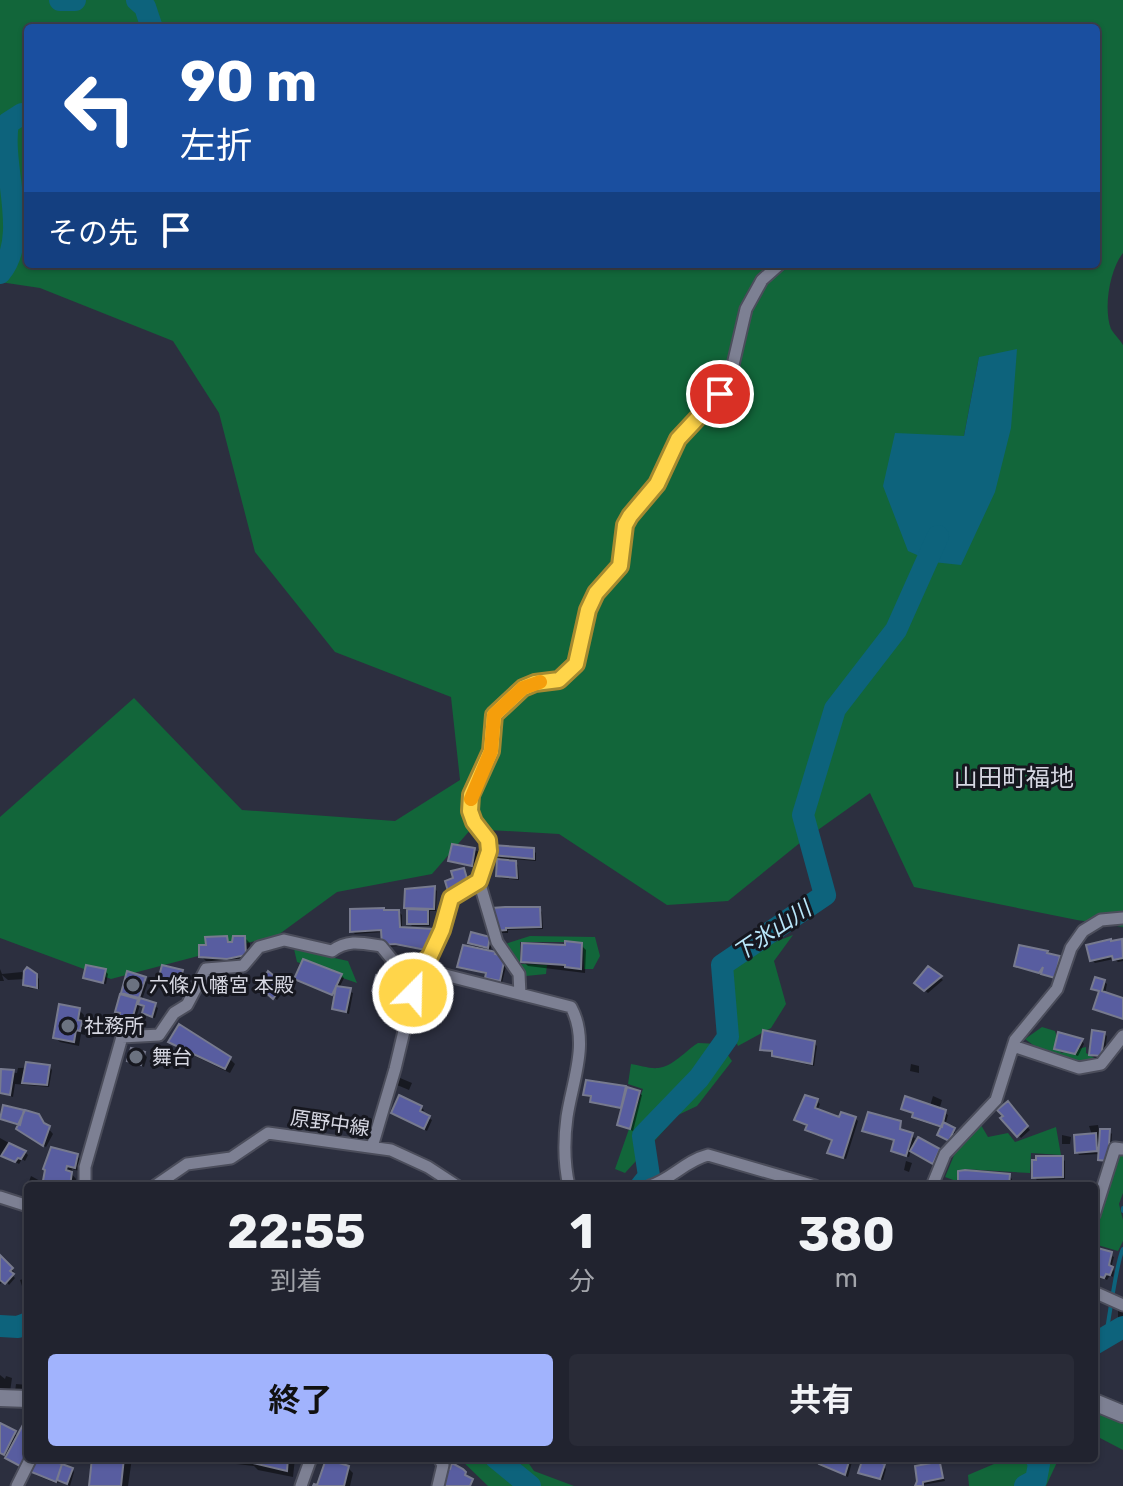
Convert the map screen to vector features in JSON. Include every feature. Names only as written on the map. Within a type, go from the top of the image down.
[{"type":"street","points":[[520,994],[519,974],[497,942],[479,881],[489,851],[488,840],[474,822],[470,811],[471,795],[491,751],[494,715],[523,688],[559,680],[576,664],[588,610],[596,593],[620,566],[625,525],[657,484],[678,439],[729,382],[746,309],[762,280],[776,268]]},
{"type":"street","points":[[372,1147],[395,1069],[419,968],[436,943],[451,898],[479,881]]},
{"type":"street","points":[[934,1182],[945,1154],[996,1100],[1015,1040],[1057,989],[1071,948],[1083,931],[1101,920],[1123,918]]},
{"type":"street","points":[[85,1182],[85,1167],[122,1037],[159,1035],[174,1013],[187,1005],[206,969],[243,966],[259,947],[284,940],[332,951],[342,943],[381,946],[394,962],[571,1007],[577,1018],[580,1053],[567,1119],[565,1170],[568,1182]]},
{"type":"street","points":[[1013,1046],[1079,1068],[1101,1064],[1123,1036]]},
{"type":"street","name":"原野中線","points":[[161,1182],[187,1164],[231,1158],[268,1133],[391,1150],[428,1167],[451,1182]]},
{"type":"street","points":[[1098,1202],[1115,1148],[1123,1149]]},
{"type":"street","points":[[658,1182],[692,1159],[708,1155],[801,1182]]},
{"type":"street","points":[[0,1196],[24,1205]]},
{"type":"street","points":[[1098,1294],[1122,1305]]},
{"type":"street","points":[[0,1398],[24,1399]]},
{"type":"street","points":[[1098,1404],[1123,1414]]},
{"type":"street","points":[[17,1486],[29,1462]]},
{"type":"street","points":[[301,1486],[310,1462]]},
{"type":"street","points":[[438,1486],[441,1462]]},
{"type":"green space","points":[[0,0],[1123,0],[1123,253],[1111,279],[1108,311],[1111,329],[1123,345],[1123,927],[914,887],[870,793],[801,842],[728,901],[667,905],[559,834],[471,829],[432,874],[337,892],[278,935],[111,979],[0,938],[0,817],[134,698],[242,810],[395,821],[460,780],[451,697],[335,652],[255,552],[219,413],[173,341],[40,288],[0,282]],"holes":[[[979,357],[961,564],[964,436]]]},
{"type":"green space","points":[[793,935],[774,961],[786,1004],[771,1028],[738,1046],[720,1009],[716,965]]},
{"type":"green space","points":[[530,936],[595,937],[600,956],[593,969],[584,969],[583,942],[520,942],[520,964],[547,965],[546,974],[526,976],[505,944]]},
{"type":"green space","points":[[294,949],[348,961],[357,983],[297,962]]},
{"type":"green space","points":[[1042,1027],[1055,1031],[1061,1053],[1086,1047],[1086,1053],[1099,1061],[1078,1063],[1060,1059],[1025,1039]]},
{"type":"green space","points":[[698,1043],[720,1044],[732,1061],[697,1106],[678,1115],[625,1173],[615,1169],[643,1089],[628,1084],[631,1064],[664,1067]]},
{"type":"green space","points":[[981,1125],[988,1137],[1008,1133],[1015,1142],[1056,1127],[1061,1155],[1031,1153],[1030,1173],[964,1169],[956,1181],[945,1177],[955,1153]]},
{"type":"green space","points":[[1123,1152],[1123,1193],[1119,1204],[1123,1241],[1118,1251],[1098,1245],[1098,1215],[1119,1153]]},
{"type":"green space","points":[[1098,1412],[1123,1422],[1123,1450],[1100,1438]]},
{"type":"green space","points":[[463,1462],[528,1462],[534,1471],[574,1486],[488,1486]]},
{"type":"green space","points":[[999,1462],[1057,1462],[1046,1486],[969,1486],[968,1475]]},
{"type":"water","points":[[1017,349],[1011,428],[995,492],[961,565],[933,562],[908,551],[883,486],[895,433],[964,436],[979,357]]},
{"type":"building","points":[[452,844],[475,848],[472,866],[448,861]]},
{"type":"building","points":[[492,845],[534,848],[534,859],[492,855]]},
{"type":"building","points":[[497,859],[516,861],[517,878],[496,876]]},
{"type":"building","points":[[464,868],[468,882],[448,891],[445,881],[453,878],[451,871]]},
{"type":"building","points":[[435,886],[434,909],[404,908],[405,889]]},
{"type":"building","points":[[540,907],[541,927],[496,931],[492,908]]},
{"type":"building","points":[[350,909],[399,910],[400,927],[434,929],[431,951],[395,944],[382,945],[381,930],[350,932]]},
{"type":"building","points":[[407,909],[428,910],[428,924],[407,924]]},
{"type":"building","points":[[471,932],[490,937],[488,948],[468,943]]},
{"type":"building","points":[[227,936],[228,942],[232,942],[233,936],[245,936],[246,955],[227,959],[199,957],[199,945],[206,945],[205,937]]},
{"type":"building","points":[[1122,939],[1123,958],[1113,960],[1112,956],[1090,961],[1086,945]]},
{"type":"building","points":[[565,941],[582,943],[581,969],[521,962],[522,943],[565,945]]},
{"type":"building","points":[[463,945],[505,957],[500,981],[485,978],[486,973],[457,967]]},
{"type":"building","points":[[1019,945],[1060,956],[1055,978],[1041,974],[1043,967],[1039,973],[1014,966]]},
{"type":"building","points":[[303,959],[342,974],[332,995],[294,979]]},
{"type":"building","points":[[86,965],[106,969],[103,983],[83,978]]},
{"type":"building","points":[[162,965],[183,970],[178,988],[157,984]]},
{"type":"building","points":[[928,966],[942,976],[924,991],[914,983]]},
{"type":"building","points":[[27,967],[37,974],[37,988],[23,985]]},
{"type":"building","name":"六條八幡宮 本殿","points":[[127,971],[146,977],[139,998],[121,993]]},
{"type":"building","points":[[268,971],[284,984],[273,999],[258,986]]},
{"type":"building","points":[[376,975],[400,980],[395,996],[372,991]]},
{"type":"building","points":[[1095,977],[1105,980],[1102,991],[1123,998],[1123,1019],[1093,1009],[1099,991],[1091,989]]},
{"type":"building","points":[[336,986],[351,988],[346,1012],[332,1009]]},
{"type":"building","points":[[120,994],[138,999],[133,1016],[127,1019],[115,1012]]},
{"type":"building","points":[[140,998],[156,1003],[152,1017],[142,1013],[144,1006],[138,1004]]},
{"type":"building","name":"社務所","points":[[59,1004],[80,1008],[78,1020],[82,1021],[80,1031],[76,1030],[74,1042],[53,1038]]},
{"type":"building","points":[[179,1024],[231,1057],[225,1069],[168,1042]]},
{"type":"building","points":[[763,1030],[815,1041],[812,1064],[772,1056],[772,1051],[760,1050]]},
{"type":"building","points":[[1092,1030],[1105,1032],[1101,1056],[1089,1055]]},
{"type":"building","points":[[1058,1032],[1083,1039],[1075,1054],[1054,1049]]},
{"type":"building","name":"舞台","points":[[131,1048],[145,1052],[141,1065],[127,1061]]},
{"type":"building","points":[[26,1062],[50,1065],[47,1085],[22,1083]]},
{"type":"building","points":[[1,1069],[14,1070],[10,1095],[0,1093]]},
{"type":"building","points":[[586,1080],[626,1086],[621,1108],[590,1102],[591,1096],[583,1095]]},
{"type":"building","points":[[627,1087],[640,1091],[630,1129],[617,1125]]},
{"type":"building","points":[[399,1095],[422,1106],[420,1111],[430,1116],[424,1129],[391,1113]]},
{"type":"building","points":[[805,1095],[818,1099],[815,1108],[839,1117],[841,1112],[856,1117],[843,1158],[827,1153],[832,1140],[805,1130],[807,1125],[794,1120]]},
{"type":"building","points":[[905,1096],[946,1110],[942,1127],[912,1117],[913,1113],[901,1109]]},
{"type":"building","points":[[1008,1101],[1028,1126],[1017,1137],[997,1110]]},
{"type":"building","points":[[3,1105],[24,1110],[20,1125],[0,1119]]},
{"type":"building","points":[[25,1110],[39,1114],[50,1126],[43,1146],[16,1129]]},
{"type":"building","points":[[868,1112],[901,1121],[900,1129],[913,1133],[906,1156],[891,1151],[894,1140],[862,1131]]},
{"type":"building","points":[[943,1122],[955,1128],[949,1141],[937,1135]]},
{"type":"building","points":[[1100,1129],[1110,1129],[1108,1161],[1098,1160]]},
{"type":"building","points":[[1096,1133],[1097,1151],[1075,1153],[1074,1135]]},
{"type":"building","points":[[918,1137],[940,1149],[933,1164],[910,1151]]},
{"type":"building","points":[[9,1143],[26,1151],[21,1159],[15,1162],[1,1156]]},
{"type":"building","points":[[51,1147],[78,1154],[75,1168],[67,1166],[66,1170],[72,1172],[71,1182],[43,1182],[43,1169]]},
{"type":"building","points":[[1036,1156],[1063,1156],[1063,1177],[1032,1178],[1032,1160],[1036,1160]]},
{"type":"building","points":[[958,1171],[1010,1174],[1009,1182],[958,1182]]},
{"type":"building","points":[[1098,1248],[1112,1252],[1109,1265],[1113,1267],[1110,1275],[1106,1274],[1104,1278],[1098,1276]]},
{"type":"building","points":[[0,1255],[13,1268],[10,1271],[14,1274],[5,1284],[0,1280]]},
{"type":"building","points":[[0,1423],[16,1431],[4,1455],[0,1453]]},
{"type":"building","points":[[24,1423],[22,1467],[5,1458]]},
{"type":"building","points":[[33,1462],[62,1464],[56,1482],[29,1471]]},
{"type":"building","points":[[92,1462],[124,1462],[121,1486],[89,1486]]},
{"type":"building","points":[[248,1462],[288,1462],[287,1471]]},
{"type":"building","points":[[325,1462],[349,1466],[344,1486],[313,1486],[317,1485]]},
{"type":"building","points":[[820,1462],[849,1462],[845,1475]]},
{"type":"building","points":[[862,1462],[885,1464],[880,1479],[858,1473]]},
{"type":"building","points":[[452,1463],[473,1479],[470,1486],[441,1486],[446,1468],[450,1469]]},
{"type":"building","points":[[940,1463],[943,1478],[915,1486],[915,1466]]},
{"type":"building","points":[[62,1464],[73,1468],[67,1484],[57,1480]]},
{"type":"waterway","points":[[60,0],[75,0]]},
{"type":"waterway","points":[[137,0],[145,7],[151,24]]},
{"type":"waterway","points":[[0,273],[9,258],[13,240],[8,123],[24,114]]},
{"type":"waterway","name":"下氷山川","points":[[644,1182],[649,1176],[643,1136],[699,1078],[728,1037],[722,965],[825,895],[803,815],[835,709],[896,630],[938,536]]},
{"type":"waterway","points":[[1106,1336],[1123,1249]]},
{"type":"waterway","points":[[0,1326],[24,1325]]},
{"type":"waterway","points":[[1098,1342],[1123,1327]]},
{"type":"waterway","points":[[501,1462],[530,1486]]},
{"type":"waterway","points":[[1025,1486],[1036,1480],[1038,1462]]},
{"type":"slow traffic","points":[[471,799],[491,751],[494,715],[523,688],[540,682]]},
{"type":"place","name":"六條八幡宮 本殿","points":[[133,985]]},
{"type":"place","name":"社務所","points":[[68,1026]]},
{"type":"place","name":"舞台","points":[[136,1057]]},
{"type":"district","name":"山田町福地","points":[[1014,778]]},
{"type":"route","points":[[413,993],[419,968],[430,956],[442,930],[451,898],[479,881],[489,851],[488,840],[474,822],[470,811],[471,795],[491,751],[494,715],[523,688],[559,680],[576,664],[588,610],[596,593],[620,566],[625,525],[657,484],[678,439],[720,394]]}]
